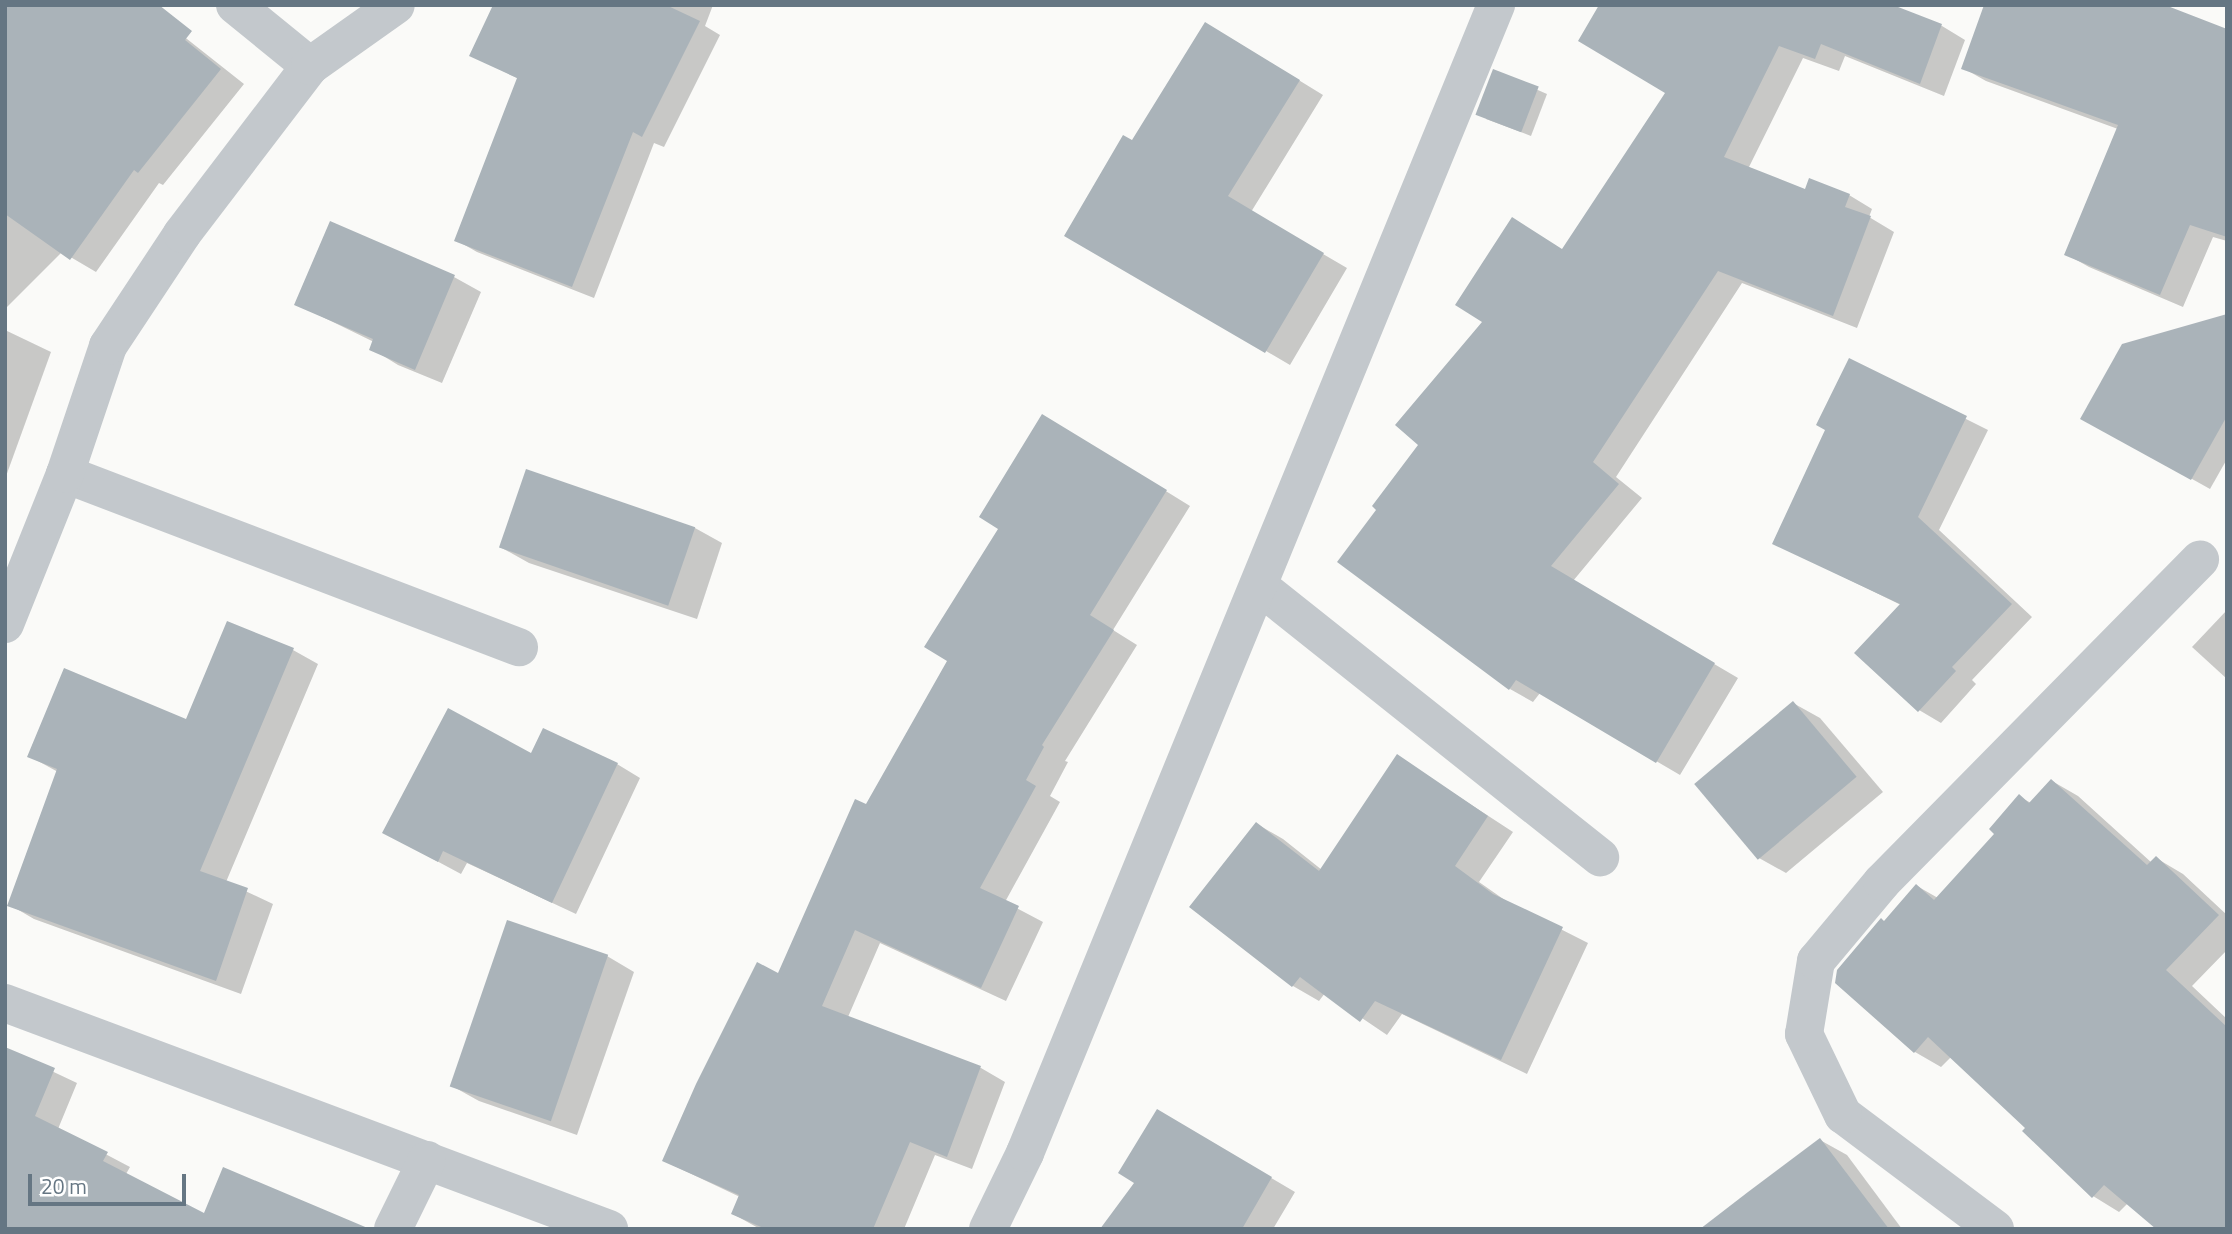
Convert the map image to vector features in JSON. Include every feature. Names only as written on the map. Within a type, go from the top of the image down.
[{"type":"street","points":[[234,5],[310,66]]},
{"type":"street","points":[[6,619],[65,474],[108,346],[182,234],[310,66],[396,5]]},
{"type":"street","points":[[988,1229],[1025,1153],[1496,5]]},
{"type":"street","points":[[65,474],[519,647]]},
{"type":"street","points":[[1995,1229],[1843,1115],[1804,1034],[1815,961],[1882,881],[2200,559]]},
{"type":"street","points":[[1259,586],[1600,858]]},
{"type":"street","points":[[5,1003],[610,1229]]},
{"type":"street","points":[[393,1229],[427,1160]]},
{"type":"building","points":[[5,5],[159,5],[192,31],[185,40],[221,69],[138,173],[134,170],[70,260],[5,214]]},
{"type":"building","points":[[493,5],[666,5],[700,21],[642,137],[633,132],[572,287],[454,241],[517,78],[469,56]]},
{"type":"building","points":[[1599,5],[1893,5],[1942,24],[1920,84],[1821,44],[1815,59],[1779,46],[1724,157],[1805,189],[1809,178],[1850,194],[1845,207],[1871,216],[1833,316],[1718,271],[1593,462],[1619,484],[1551,566],[1715,663],[1656,763],[1516,680],[1509,690],[1337,562],[1376,510],[1372,506],[1418,445],[1395,425],[1482,322],[1455,305],[1512,217],[1562,249],[1665,93],[1578,41]]},
{"type":"building","points":[[1984,5],[2165,5],[2227,29],[2227,237],[2190,225],[2160,295],[2064,255],[2118,125],[1961,69]]},
{"type":"building","points":[[1205,22],[1300,80],[1228,196],[1324,253],[1265,353],[1064,236],[1123,135],[1132,140]]},
{"type":"building","points":[[1493,69],[1539,87],[1521,132],[1475,115]]},
{"type":"building","points":[[330,221],[455,275],[415,370],[369,350],[373,339],[294,305]]},
{"type":"building","points":[[2227,314],[2227,416],[2191,480],[2080,419],[2122,344]]},
{"type":"building","points":[[1849,358],[1967,416],[1918,517],[2012,604],[1952,667],[1956,671],[1918,712],[1854,653],[1900,604],[1772,544],[1825,430],[1816,425]]},
{"type":"building","points":[[1042,414],[1167,490],[1090,615],[1114,630],[1042,745],[1044,747],[1026,780],[1036,786],[980,888],[1019,906],[981,988],[855,930],[822,1006],[981,1066],[947,1157],[910,1142],[873,1229],[766,1229],[731,1214],[739,1195],[662,1161],[696,1084],[757,962],[778,973],[855,799],[866,804],[947,661],[924,647],[998,529],[979,517]]},
{"type":"building","points":[[526,469],[695,527],[668,606],[499,547]]},
{"type":"building","points":[[227,621],[294,648],[200,871],[248,888],[216,981],[7,906],[57,769],[27,757],[64,668],[186,719]]},
{"type":"building","points":[[1793,701],[1857,777],[1758,860],[1694,784]]},
{"type":"building","points":[[448,708],[531,753],[543,728],[618,763],[552,903],[443,851],[438,862],[382,833]]},
{"type":"building","points":[[1397,754],[1488,816],[1455,866],[1493,894],[1563,927],[1501,1060],[1375,1001],[1360,1022],[1300,977],[1292,987],[1189,907],[1256,822],[1319,871]]},
{"type":"building","points":[[2051,779],[2147,865],[2156,856],[2219,915],[2166,970],[2227,1027],[2227,1229],[2156,1229],[2104,1185],[2092,1198],[2022,1131],[2025,1128],[1928,1037],[1914,1053],[1835,983],[1837,970],[1881,918],[1884,921],[1916,884],[1934,900],[1994,834],[1989,829],[2019,794],[2029,803]]},
{"type":"building","points":[[507,920],[608,955],[551,1121],[450,1086]]},
{"type":"building","points":[[5,1047],[55,1068],[35,1116],[108,1152],[103,1161],[204,1213],[223,1167],[370,1229],[5,1229]]},
{"type":"building","points":[[1157,1109],[1272,1177],[1242,1229],[1100,1229],[1134,1183],[1118,1173]]},
{"type":"building","points":[[1820,1138],[1889,1229],[1700,1229],[1748,1192]]}]
